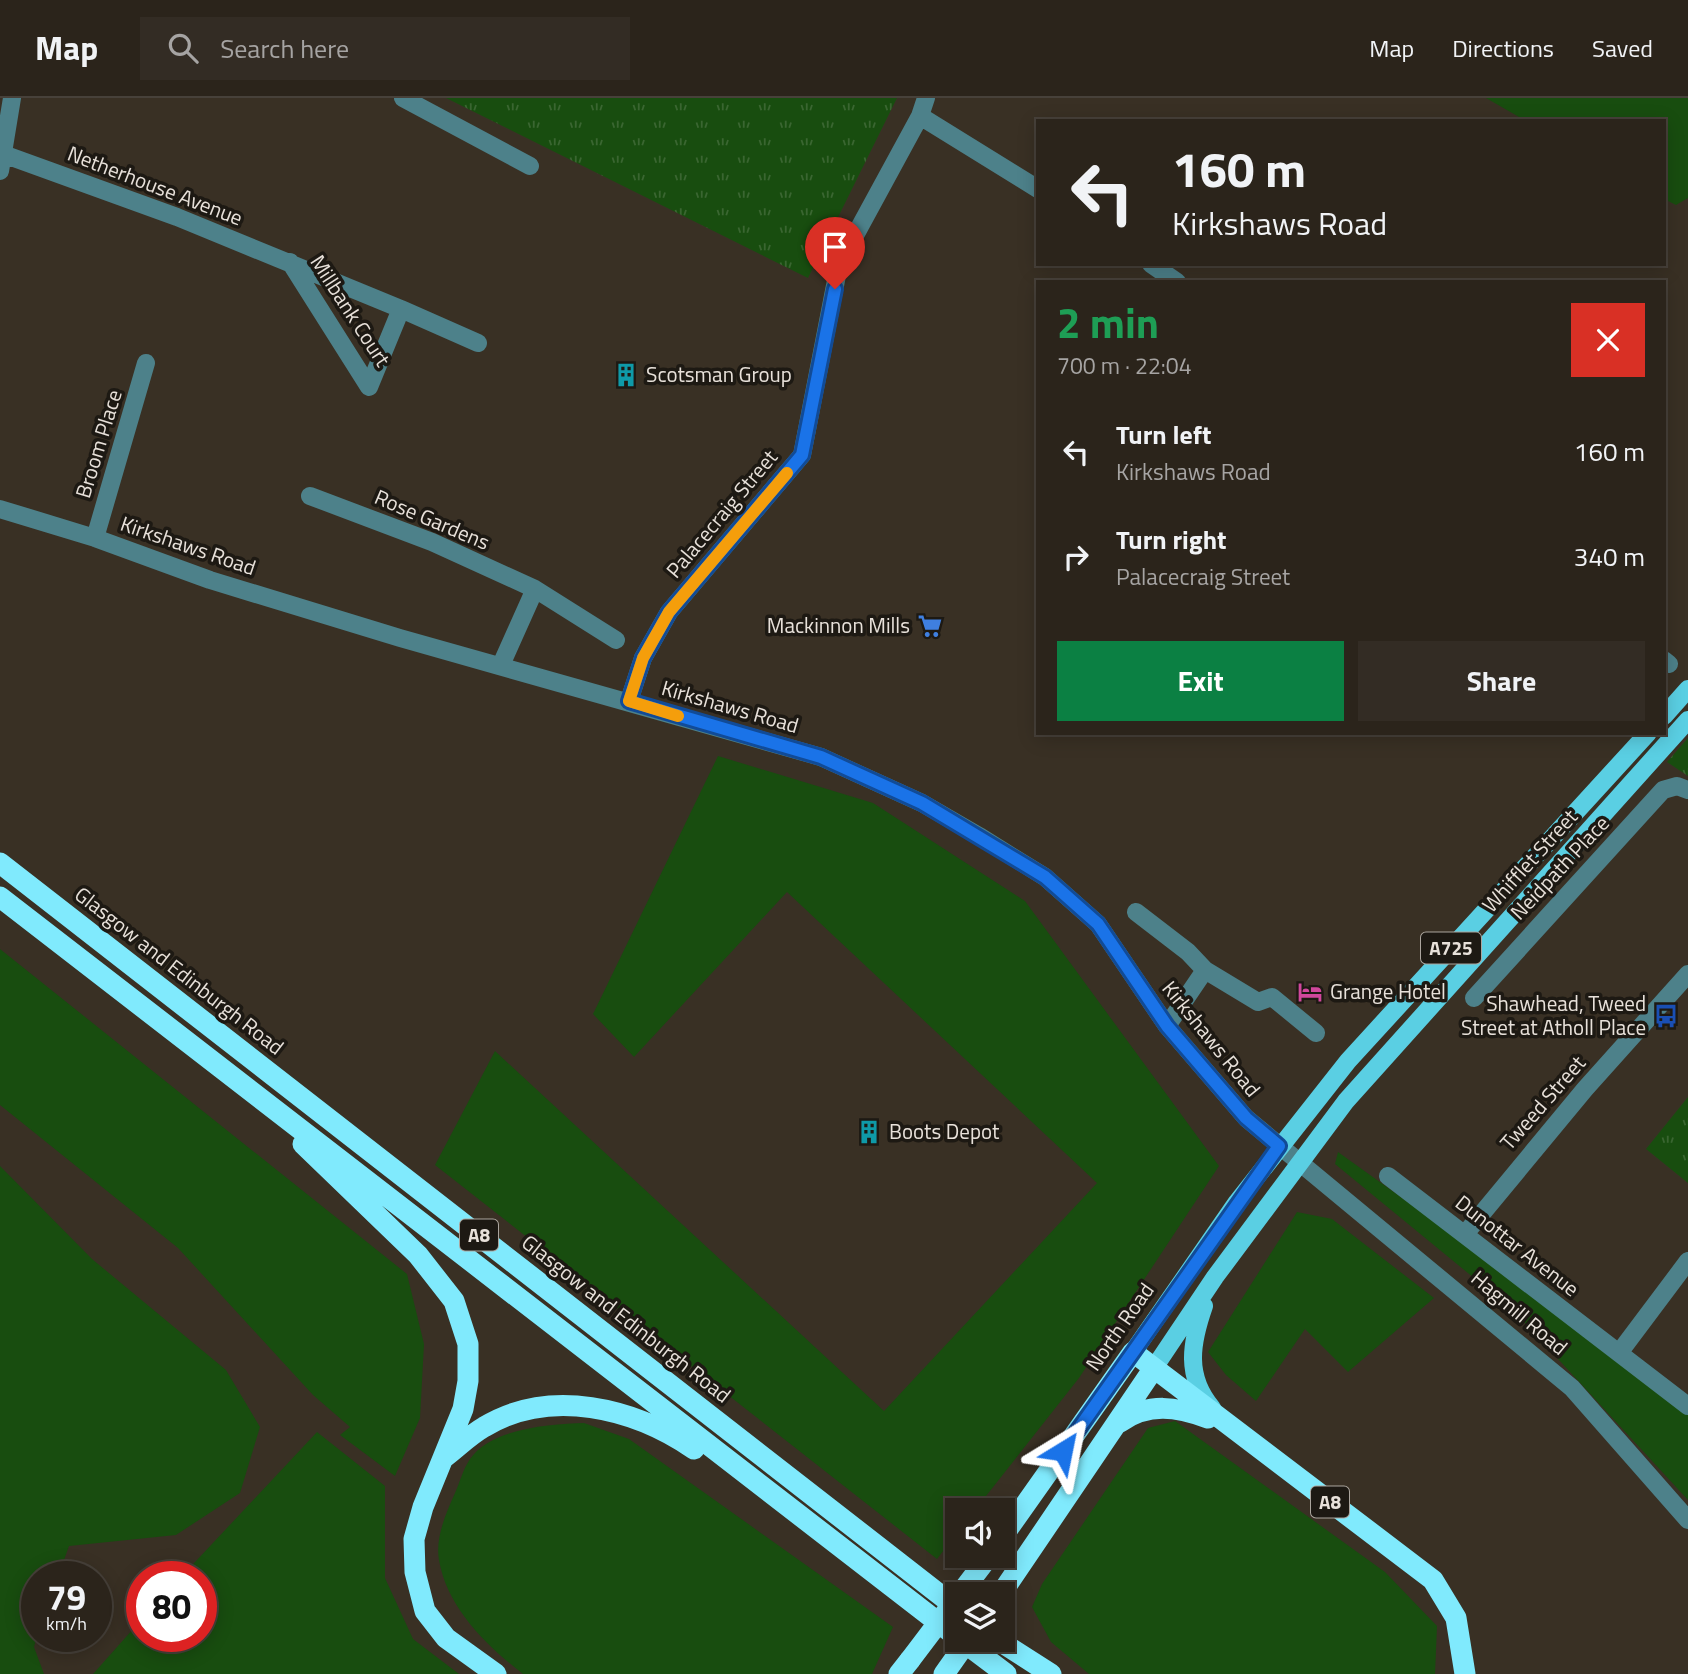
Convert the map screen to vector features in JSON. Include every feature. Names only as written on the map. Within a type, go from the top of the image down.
[{"type":"highway","name":"Glasgow and Edinburgh Road","points":[[0,863],[945,1599]]},
{"type":"highway","name":"A8","points":[[0,897],[945,1627]]},
{"type":"highway","name":"A8","points":[[226,1070],[418,1255],[454,1301],[468,1344],[468,1381],[463,1409],[422,1507],[414,1539],[415,1572],[425,1611],[446,1638],[496,1674]]},
{"type":"highway","name":"A8","points":[[1133,1352],[1433,1580],[1456,1618],[1462,1639],[1465,1674]]},
{"type":"highway","name":"North Road","points":[[1015,1519],[1133,1352]]},
{"type":"highway","name":"A725","points":[[1010,1582],[1154,1368]]},
{"type":"highway","name":"A8","points":[[444,1457],[485,1426],[534,1408],[583,1405],[620,1413],[671,1433],[841,1548]]},
{"type":"highway","points":[[1113,1427],[1143,1410],[1163,1407],[1184,1409],[1227,1424]]},
{"type":"highway","points":[[905,1667],[945,1614]]},
{"type":"highway","points":[[1015,1651],[1051,1674]]},
{"type":"highway","points":[[944,1674],[960,1652]]},
{"type":"highway","name":"A8","points":[[977,1652],[1006,1674]]},
{"type":"highway","points":[[1014,1652],[1043,1674]]},
{"type":"main road","points":[[1666,714],[1688,689]]},
{"type":"main road","name":"Whifflet Street","points":[[1299,1162],[1364,1079],[1688,720]]},
{"type":"main road","name":"Whifflet Street","points":[[1279,1146],[1348,1061],[1646,735]]},
{"type":"main road","name":"North Road","points":[[1133,1352],[1279,1146]]},
{"type":"main road","name":"A725","points":[[1154,1368],[1215,1277],[1299,1162]]},
{"type":"main road","name":"A725","points":[[1215,1277],[1196,1328],[1192,1363],[1202,1395],[1227,1424]]},
{"type":"street","points":[[2,162],[12,98]]},
{"type":"street","points":[[402,98],[530,166]]},
{"type":"street","name":"Palacecraig Street","points":[[629,701],[643,658],[669,612],[802,455],[839,265],[920,116],[926,98]]},
{"type":"street","points":[[920,116],[1036,188]]},
{"type":"street","name":"Netherhouse Avenue","points":[[2,162],[177,217],[290,262]]},
{"type":"street","name":"Millbank Court","points":[[290,262],[369,387],[401,309]]},
{"type":"street","name":"Millbank Court","points":[[290,262],[478,343]]},
{"type":"street","points":[[1154,266],[1174,280]]},
{"type":"street","name":"Broom Place","points":[[95,538],[146,363]]},
{"type":"street","name":"Rose Gardens","points":[[310,496],[432,542],[535,589],[616,639]]},
{"type":"street","name":"Kirkshaws Road","points":[[0,509],[95,538],[210,580],[821,757],[922,803],[1045,877],[1098,924],[1167,1026],[1246,1118],[1299,1162]]},
{"type":"street","points":[[502,665],[535,589]]},
{"type":"street","name":"Neidpath Place","points":[[1474,998],[1663,790],[1677,786],[1688,790]]},
{"type":"street","points":[[1136,912],[1205,970],[1258,1002],[1272,997],[1316,1033]]},
{"type":"street","points":[[1167,1026],[1205,970]]},
{"type":"street","name":"Tweed Street","points":[[1465,1234],[1585,1089],[1686,980]]},
{"type":"street","name":"Hagmill Road","points":[[1299,1162],[1572,1388],[1688,1520]]},
{"type":"street","name":"Dunottar Avenue","points":[[1388,1176],[1688,1406]]},
{"type":"street","points":[[1619,1353],[1688,1261]]},
{"type":"green space","points":[[446,98],[897,98],[808,278]]},
{"type":"green space","points":[[1486,98],[1688,98],[1688,198],[1676,205],[1666,200],[1666,119],[1523,119]]},
{"type":"green space","points":[[1688,738],[1688,776],[1667,762]]},
{"type":"green space","points":[[718,756],[873,803],[1025,901],[1219,1166],[1079,1378],[984,1498],[945,1498],[945,1549],[937,1559],[435,1165],[495,1051],[884,1411],[1097,1183],[787,892],[634,1057],[593,1014]]},
{"type":"green space","points":[[0,949],[407,1274],[424,1344],[420,1418],[395,1476],[340,1435],[350,1427],[313,1395],[178,1248],[0,1105]]},
{"type":"green space","points":[[1688,1097],[1688,1183],[1646,1149]]},
{"type":"green space","points":[[1338,1152],[1458,1238],[1688,1414],[1688,1500],[1513,1310],[1335,1164]]},
{"type":"green space","points":[[0,1166],[92,1259],[226,1370],[260,1427],[240,1493],[176,1535],[69,1546],[64,1561],[21,1561],[21,1652],[36,1652],[44,1674],[0,1674]]},
{"type":"green space","points":[[1297,1212],[1332,1219],[1434,1298],[1348,1372],[1305,1329],[1256,1401],[1226,1375],[1208,1352]]},
{"type":"green space","points":[[1175,1421],[1385,1572],[1437,1626],[1435,1674],[1089,1674],[1051,1642],[1032,1607],[1042,1584],[1148,1428]]},
{"type":"green space","points":[[584,1423],[629,1439],[893,1627],[872,1674],[523,1674],[509,1663],[470,1624],[450,1594],[443,1578],[438,1552],[442,1526],[465,1467],[480,1449],[492,1440],[522,1430]]},
{"type":"green space","points":[[317,1432],[385,1486],[385,1578],[413,1639],[459,1674],[93,1674],[126,1637],[126,1652],[217,1652],[217,1561],[196,1561]]},
{"type":"slow traffic","points":[[678,716],[629,701],[643,658],[669,612],[787,473]]},
{"type":"place","name":"Scotsman Group","points":[[626,375]]},
{"type":"place","name":"Mackinnon Mills","points":[[930,626]]},
{"type":"place","name":"Grange Hotel","points":[[1310,992]]},
{"type":"place","name":"Shawhead, Tweed Street at Atholl Place","points":[[1666,1016]]},
{"type":"place","name":"Boots Depot","points":[[869,1132]]},
{"type":"route","points":[[835,289],[802,455],[669,612],[643,658],[629,701],[821,757],[922,803],[1045,877],[1098,924],[1167,1026],[1246,1118],[1279,1146],[1063,1451]]}]
